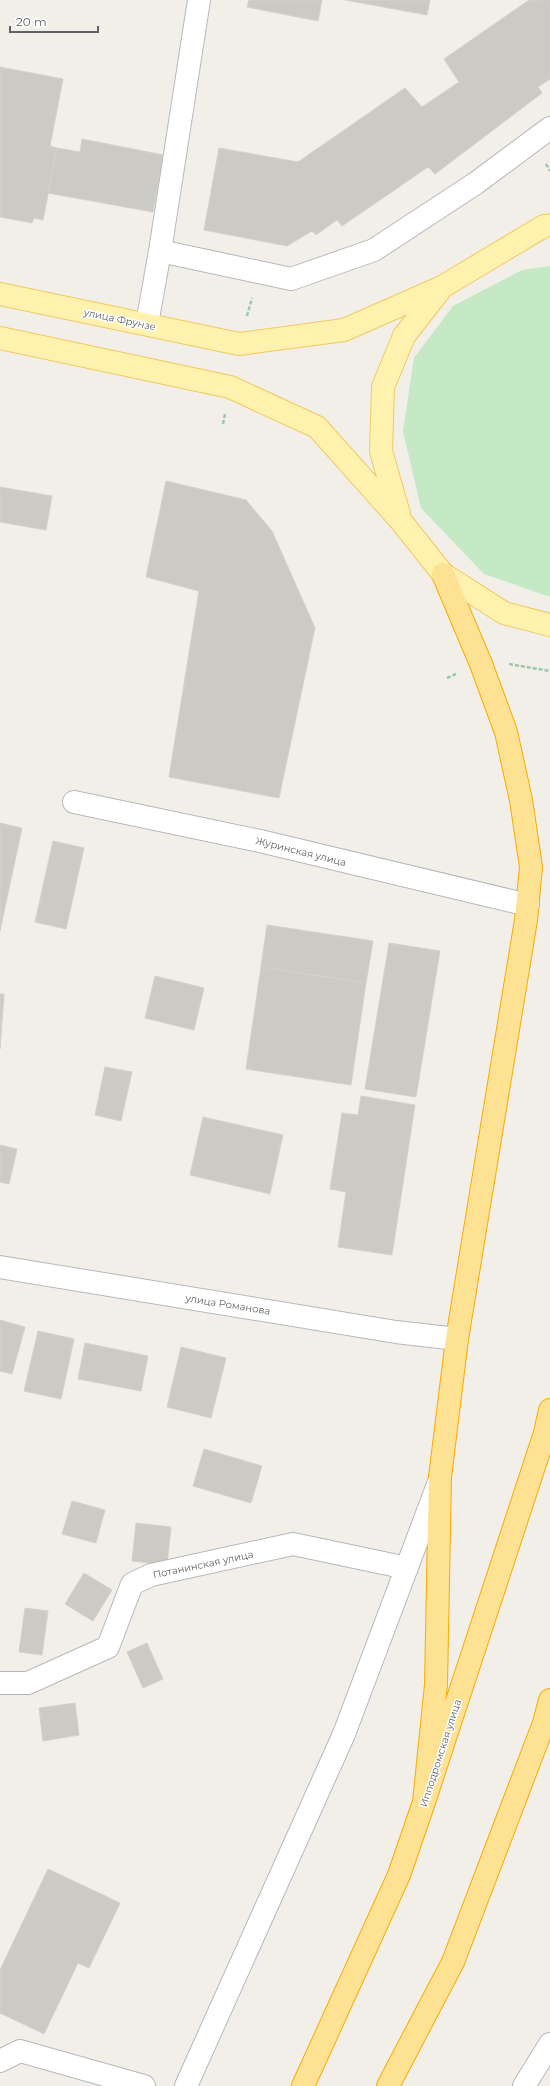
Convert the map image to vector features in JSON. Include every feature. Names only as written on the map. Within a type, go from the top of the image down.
[{"type":"highway","points":[[424,1802],[436,1685],[440,1477],[457,1338],[528,905],[531,867],[522,800],[506,732],[481,664],[444,574]]},
{"type":"highway","name":"Ипподромская улица","points":[[303,2086],[399,1875],[545,1433],[550,1410]]},
{"type":"highway","points":[[388,2086],[453,1962],[487,1869],[547,1717],[550,1700]]},
{"type":"main road","points":[[400,520],[380,451],[382,387],[404,336],[442,287],[548,224]]},
{"type":"main road","name":"улица Фрунзе","points":[[0,294],[239,344],[344,330],[442,287]]},
{"type":"main road","points":[[0,338],[230,387],[317,427],[400,520],[444,574],[504,613],[550,625]]},
{"type":"street","points":[[147,324],[160,251],[199,0]]},
{"type":"street","points":[[160,251],[291,279],[374,250],[476,183],[550,128]]},
{"type":"street","name":"Журинская улица","points":[[74,802],[260,841],[528,905]]},
{"type":"street","name":"улица Романова","points":[[0,1267],[396,1332],[457,1338]]},
{"type":"street","points":[[186,2086],[344,1734],[440,1477]]},
{"type":"street","name":"Потанинская улица","points":[[0,1683],[28,1683],[108,1647],[132,1584],[151,1575],[293,1544],[407,1568]]},
{"type":"street","points":[[524,2086],[550,2044]]},
{"type":"street","points":[[0,2060],[20,2051],[144,2086]]},
{"type":"green space","points":[[550,266],[550,597],[484,574],[421,508],[403,431],[414,358],[453,306],[522,270]]},
{"type":"building","points":[[249,0],[322,0],[318,21],[247,7]]},
{"type":"building","points":[[345,0],[430,0],[427,15]]},
{"type":"building","points":[[529,0],[550,0],[550,79],[538,87],[542,93],[435,174],[428,167],[342,226],[337,220],[316,235],[312,231],[287,246],[204,230],[219,148],[298,162],[405,88],[422,107],[459,82],[444,59]]},
{"type":"building","points":[[0,67],[63,79],[50,146],[57,148],[43,220],[34,218],[32,223],[0,217]]},
{"type":"building","points":[[82,139],[163,155],[153,212],[48,193],[57,148],[80,152]]},
{"type":"building","points":[[166,481],[246,500],[272,531],[315,628],[279,798],[169,777],[199,591],[146,577]]},
{"type":"building","points":[[0,487],[52,496],[46,530],[0,522]]},
{"type":"building","points":[[0,823],[22,828],[0,931]]},
{"type":"building","points":[[53,841],[84,848],[66,929],[35,922]]},
{"type":"building","points":[[267,925],[373,941],[366,983],[261,967]]},
{"type":"building","points":[[389,943],[440,951],[416,1097],[365,1089]]},
{"type":"building","points":[[261,967],[366,983],[351,1085],[246,1069]]},
{"type":"building","points":[[155,976],[204,988],[194,1030],[145,1018]]},
{"type":"building","points":[[0,994],[4,994],[0,1049]]},
{"type":"building","points":[[105,1067],[132,1072],[121,1121],[95,1115]]},
{"type":"building","points":[[361,1096],[415,1105],[392,1255],[338,1247],[346,1192],[330,1189],[342,1113],[358,1115]]},
{"type":"building","points":[[203,1117],[283,1135],[270,1194],[190,1175]]},
{"type":"building","points":[[0,1145],[17,1149],[9,1184],[0,1182]]},
{"type":"building","points":[[0,1320],[25,1327],[12,1374],[0,1371]]},
{"type":"building","points":[[38,1331],[74,1339],[61,1399],[24,1391]]},
{"type":"building","points":[[85,1343],[148,1356],[141,1391],[78,1379]]},
{"type":"building","points":[[181,1347],[226,1358],[211,1418],[167,1407]]},
{"type":"building","points":[[204,1449],[262,1466],[251,1503],[193,1486]]},
{"type":"building","points":[[72,1501],[105,1510],[96,1543],[62,1534]]},
{"type":"building","points":[[136,1523],[171,1527],[167,1565],[132,1561]]},
{"type":"building","points":[[84,1573],[112,1590],[93,1621],[65,1604]]},
{"type":"building","points":[[25,1608],[48,1611],[42,1655],[19,1652]]},
{"type":"building","points":[[147,1643],[163,1679],[143,1688],[127,1652]]},
{"type":"building","points":[[75,1703],[79,1735],[43,1741],[39,1708]]},
{"type":"building","points":[[48,1869],[120,1903],[89,1968],[78,1963],[44,2034],[0,2013],[0,1970]]}]
